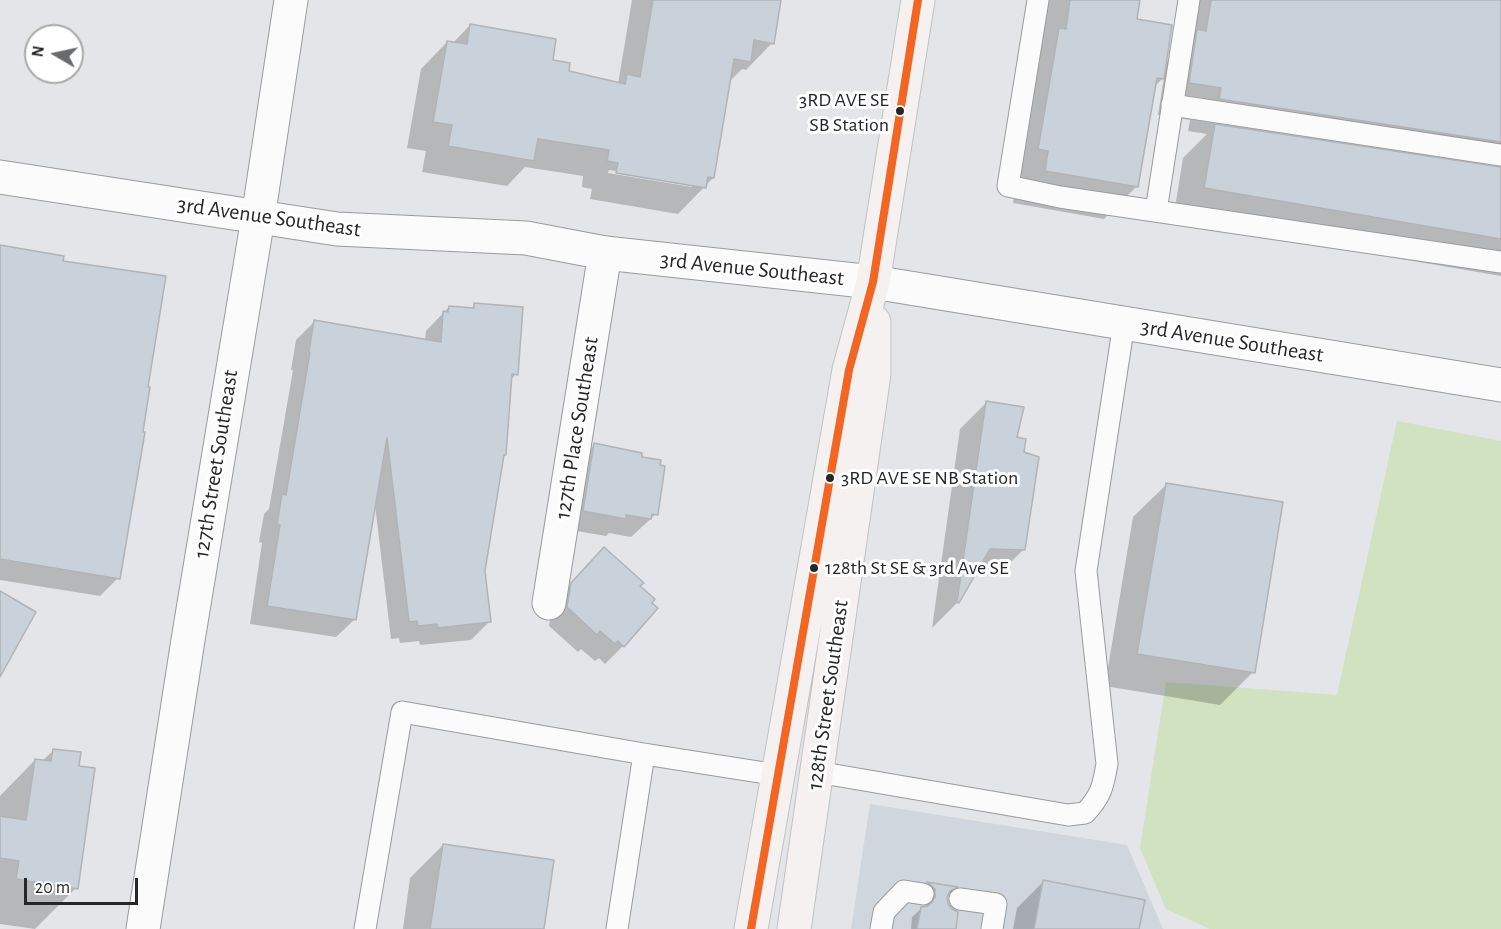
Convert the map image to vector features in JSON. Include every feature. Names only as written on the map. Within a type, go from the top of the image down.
[{"type":"main road","name":"128th Street Southeast","points":[[751,929],[849,370],[873,282],[918,0]]},
{"type":"main road","name":"128th Street Southeast","points":[[794,929],[874,374],[873,282]]},
{"type":"street","name":"127th Street Southeast","points":[[143,929],[291,0]]},
{"type":"street","name":"3rd Avenue Southeast","points":[[0,177],[337,229],[526,238],[605,253],[873,282],[1501,385]]},
{"type":"street","name":"127th Place Southeast","points":[[549,603],[605,253]]},
{"type":"lane","points":[[1038,0],[1008,186],[1060,197],[1501,262]]},
{"type":"lane","points":[[1156,211],[1189,0]]},
{"type":"lane","points":[[1172,105],[1501,155]]},
{"type":"lane","points":[[817,772],[1068,815],[1085,813],[1097,801],[1104,785],[1107,764],[1086,571],[1125,323]]},
{"type":"lane","points":[[365,929],[402,712],[778,775]]},
{"type":"lane","points":[[617,929],[644,754]]},
{"type":"lane","points":[[886,928],[884,912],[904,891],[923,894]]},
{"type":"lane","points":[[960,899],[996,904],[992,929]]},
{"type":"shaded area","points":[[870,804],[1127,845],[1163,929],[851,929]]},
{"type":"green space","points":[[1397,421],[1501,441],[1501,929],[1210,929],[1166,909],[1140,848],[1166,682],[1337,695]]},
{"type":"building","points":[[653,0],[781,0],[774,44],[754,40],[751,62],[734,59],[714,178],[708,177],[706,188],[616,173],[618,163],[607,161],[609,150],[538,139],[534,161],[448,146],[452,125],[433,122],[447,41],[467,44],[470,24],[556,39],[553,60],[570,63],[569,71],[625,84],[627,74],[640,77]]},
{"type":"building","points":[[1070,0],[1140,0],[1137,19],[1172,25],[1164,79],[1157,78],[1138,187],[1045,171],[1048,151],[1038,149],[1059,28],[1066,29]]},
{"type":"building","points":[[1211,0],[1501,0],[1501,142],[1219,99],[1221,88],[1189,83],[1197,29],[1206,31]]},
{"type":"building","points":[[1215,124],[1501,167],[1501,239],[1204,188]]},
{"type":"building","points":[[0,245],[64,256],[63,261],[166,276],[148,387],[150,387],[143,432],[145,432],[120,579],[0,559]]},
{"type":"building","points":[[474,303],[523,307],[518,375],[512,374],[506,455],[504,455],[485,571],[491,622],[438,628],[437,624],[418,626],[417,621],[409,622],[387,438],[356,620],[267,606],[280,525],[277,524],[282,494],[286,495],[314,320],[441,342],[443,311],[448,312],[449,306],[474,308]]},
{"type":"building","points":[[986,401],[1024,407],[1017,437],[1026,439],[1024,452],[1039,457],[1025,550],[990,549],[959,603],[957,602]]},
{"type":"building","points":[[594,443],[642,453],[642,457],[661,460],[660,465],[665,466],[658,515],[652,514],[651,519],[626,515],[626,519],[583,511]]},
{"type":"building","points":[[1166,483],[1283,502],[1255,673],[1137,654]]},
{"type":"building","points":[[604,547],[644,583],[640,586],[655,599],[652,603],[658,608],[624,647],[618,641],[615,644],[600,631],[597,635],[567,607],[571,583]]},
{"type":"building","points":[[0,591],[36,612],[0,677]]},
{"type":"building","points":[[53,749],[81,752],[79,766],[95,768],[78,889],[16,879],[19,861],[0,858],[0,816],[26,820],[35,759],[51,761]]},
{"type":"building","points":[[443,844],[554,860],[544,929],[430,929]]},
{"type":"building","points":[[1043,880],[1145,900],[1139,929],[1034,929]]},
{"type":"building","points":[[927,882],[958,887],[950,891],[947,898],[948,904],[958,912],[956,929],[917,929],[921,907],[928,906],[935,897],[935,889]]},
{"type":"transit line","points":[[751,929],[849,370],[873,282],[918,0]]},
{"type":"place","name":"3RD AVE SE SB Station","points":[[900,111]]},
{"type":"place","name":"3RD AVE SE NB Station","points":[[830,478]]},
{"type":"place","name":"128th St SE & 3rd Ave SE","points":[[814,568]]}]
